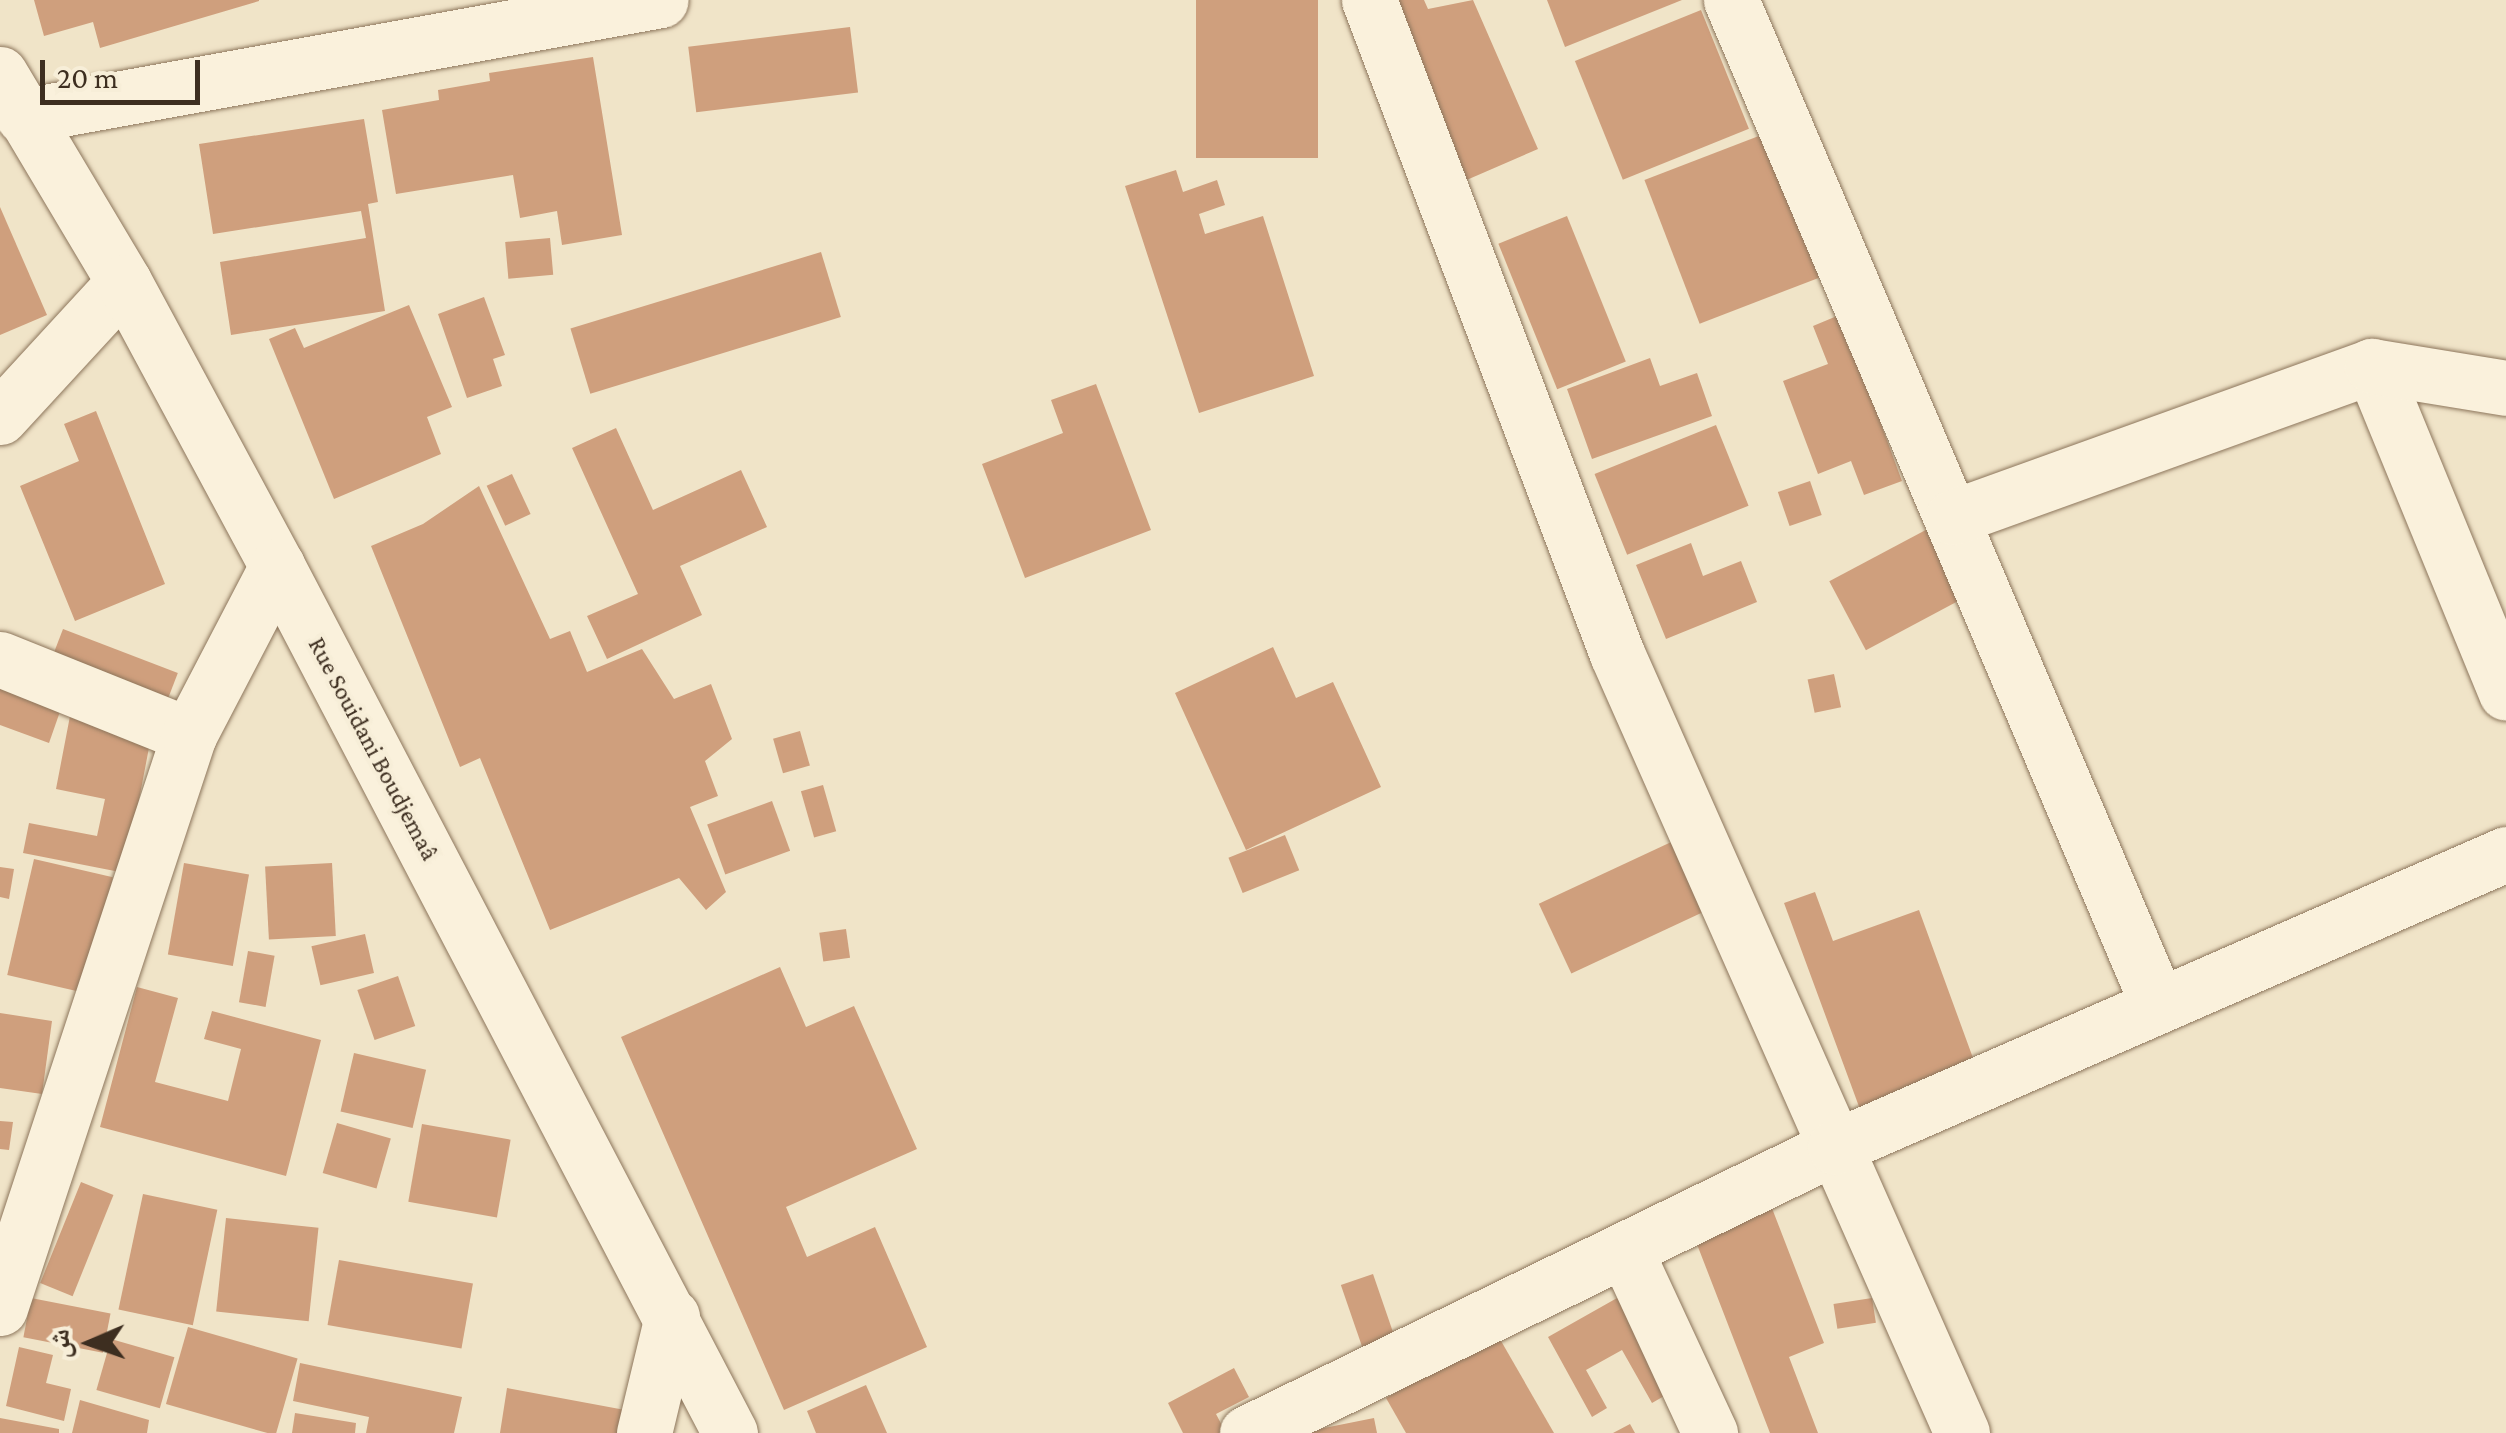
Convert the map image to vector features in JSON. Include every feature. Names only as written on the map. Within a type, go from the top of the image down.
[{"type":"street","points":[[11,95],[661,0]]},
{"type":"street","points":[[1369,0],[1618,654],[1962,1433]]},
{"type":"street","points":[[1731,0],[2158,1005]]},
{"type":"street","name":"Rue Souidani Boudjemaâ","points":[[11,95],[124,282],[277,566],[730,1433]]},
{"type":"street","points":[[0,417],[124,282]]},
{"type":"street","points":[[1953,516],[2372,366],[2506,388]]},
{"type":"street","points":[[2372,366],[2506,693]]},
{"type":"street","points":[[0,1308],[189,734],[277,566]]},
{"type":"street","points":[[0,659],[189,734]]},
{"type":"street","points":[[1262,1429],[1836,1147],[2506,854]]},
{"type":"street","points":[[1626,1252],[1710,1433]]},
{"type":"street","points":[[644,1433],[672,1316]]},
{"type":"building","points":[[34,0],[259,1],[100,48],[93,22],[44,36]]},
{"type":"building","points":[[1196,0],[1318,0],[1318,158],[1196,158]]},
{"type":"building","points":[[1382,0],[1424,0],[1428,9],[1473,0],[1538,149],[1462,182]]},
{"type":"building","points":[[1547,0],[1682,0],[1565,47]]},
{"type":"building","points":[[1701,10],[1749,129],[1623,180],[1575,61]]},
{"type":"building","points":[[850,27],[858,93],[696,112],[688,47]]},
{"type":"building","points":[[593,57],[622,235],[562,245],[557,211],[520,218],[513,175],[396,194],[382,110],[439,100],[438,90],[490,81],[489,73]]},
{"type":"building","points":[[364,119],[378,202],[368,204],[385,311],[231,335],[220,262],[366,238],[361,211],[213,234],[199,144]]},
{"type":"building","points":[[1777,129],[1832,273],[1700,324],[1644,180]]},
{"type":"building","points":[[1176,170],[1183,192],[1217,180],[1225,205],[1199,214],[1205,234],[1263,216],[1314,376],[1199,413],[1125,186]]},
{"type":"building","points":[[0,207],[47,315],[0,335]]},
{"type":"building","points":[[1567,216],[1626,362],[1557,389],[1498,244]]},
{"type":"building","points":[[550,238],[553,275],[508,279],[505,242]]},
{"type":"building","points":[[821,252],[841,317],[590,394],[570,329]]},
{"type":"building","points":[[484,297],[505,355],[493,359],[502,386],[467,398],[438,314]]},
{"type":"building","points":[[409,305],[452,407],[427,417],[441,454],[334,499],[269,339],[295,328],[304,348]]},
{"type":"building","points":[[1837,316],[1850,351],[1870,343],[1898,417],[1881,424],[1902,481],[1864,495],[1851,461],[1818,474],[1783,381],[1828,364],[1813,326]]},
{"type":"building","points":[[1650,358],[1660,386],[1697,373],[1712,416],[1592,459],[1567,389]]},
{"type":"building","points":[[1096,384],[1151,530],[1025,578],[982,464],[1063,433],[1051,400]]},
{"type":"building","points":[[96,411],[165,584],[75,621],[20,486],[79,461],[64,424]]},
{"type":"building","points":[[1716,425],[1749,506],[1627,555],[1595,474]]},
{"type":"building","points":[[616,428],[653,510],[741,470],[767,527],[680,566],[702,615],[607,659],[587,616],[638,594],[572,448]]},
{"type":"building","points":[[512,474],[531,514],[505,526],[487,486]]},
{"type":"building","points":[[1810,481],[1822,515],[1790,526],[1778,492]]},
{"type":"building","points":[[479,486],[550,639],[570,631],[587,672],[642,649],[674,699],[711,684],[732,739],[705,761],[718,796],[690,807],[726,892],[706,910],[679,878],[550,930],[480,758],[460,767],[371,546],[423,524]]},
{"type":"building","points":[[1937,524],[1974,593],[1866,650],[1829,581]]},
{"type":"building","points":[[1691,543],[1703,576],[1741,561],[1757,602],[1666,639],[1636,565]]},
{"type":"building","points":[[63,629],[178,673],[164,709],[49,664]]},
{"type":"building","points":[[1273,647],[1296,698],[1333,682],[1381,787],[1246,850],[1175,693]]},
{"type":"building","points":[[1834,674],[1841,707],[1815,713],[1808,680]]},
{"type":"building","points":[[0,679],[63,703],[49,743],[0,725]]},
{"type":"building","points":[[70,716],[152,732],[125,873],[23,853],[29,823],[97,836],[105,799],[56,789]]},
{"type":"building","points":[[800,731],[810,766],[783,773],[773,739]]},
{"type":"building","points":[[823,785],[836,831],[814,837],[801,791]]},
{"type":"building","points":[[772,801],[790,851],[725,874],[707,825]]},
{"type":"building","points":[[1285,835],[1299,870],[1243,893],[1228,858]]},
{"type":"building","points":[[1682,837],[1715,907],[1571,974],[1539,904]]},
{"type":"building","points":[[34,859],[113,877],[86,993],[7,975]]},
{"type":"building","points":[[184,863],[249,874],[233,966],[168,955]]},
{"type":"building","points":[[332,863],[336,936],[269,939],[265,867]]},
{"type":"building","points":[[0,867],[14,869],[9,899],[0,897]]},
{"type":"building","points":[[1815,892],[1833,941],[1919,910],[1977,1069],[1861,1112],[1784,903]]},
{"type":"building","points":[[846,929],[850,958],[823,961],[819,933]]},
{"type":"building","points":[[365,934],[374,973],[320,985],[311,946]]},
{"type":"building","points":[[248,951],[275,956],[266,1007],[239,1002]]},
{"type":"building","points":[[780,967],[806,1027],[854,1006],[917,1149],[786,1207],[807,1257],[875,1227],[927,1347],[784,1410],[621,1037]]},
{"type":"building","points":[[398,976],[415,1026],[375,1040],[357,990]]},
{"type":"building","points":[[137,987],[178,998],[155,1082],[228,1101],[241,1049],[204,1039],[212,1011],[321,1040],[286,1176],[100,1127]]},
{"type":"building","points":[[0,1013],[52,1021],[42,1094],[0,1088]]},
{"type":"building","points":[[354,1053],[426,1070],[413,1128],[341,1111]]},
{"type":"building","points":[[0,1121],[13,1122],[9,1150],[0,1149]]},
{"type":"building","points":[[337,1123],[391,1138],[376,1188],[323,1173]]},
{"type":"building","points":[[422,1124],[511,1140],[497,1217],[408,1202]]},
{"type":"building","points":[[81,1182],[113,1195],[73,1296],[40,1283]]},
{"type":"building","points":[[143,1194],[217,1210],[193,1325],[118,1309]]},
{"type":"building","points":[[1770,1203],[1824,1343],[1789,1357],[1818,1433],[1770,1433],[1693,1234]]},
{"type":"building","points":[[226,1218],[318,1228],[309,1321],[216,1311]]},
{"type":"building","points":[[339,1260],[473,1284],[461,1349],[328,1325]]},
{"type":"building","points":[[1373,1274],[1398,1348],[1366,1359],[1341,1285]]},
{"type":"building","points":[[1633,1289],[1685,1384],[1652,1403],[1622,1350],[1586,1370],[1607,1408],[1592,1417],[1548,1337]]},
{"type":"building","points":[[31,1298],[111,1313],[103,1353],[23,1337]]},
{"type":"building","points":[[1872,1298],[1876,1323],[1837,1329],[1833,1304]]},
{"type":"building","points":[[188,1327],[298,1358],[276,1433],[166,1404]]},
{"type":"building","points":[[1497,1334],[1554,1433],[1406,1433],[1386,1398]]},
{"type":"building","points":[[111,1339],[174,1357],[160,1408],[96,1390]]},
{"type":"building","points":[[19,1347],[53,1355],[46,1383],[71,1389],[64,1421],[6,1406]]},
{"type":"building","points":[[300,1363],[462,1397],[454,1433],[366,1433],[369,1417],[293,1401]]},
{"type":"building","points":[[1234,1368],[1249,1397],[1216,1414],[1226,1433],[1183,1433],[1168,1403]]},
{"type":"building","points":[[866,1385],[887,1433],[816,1433],[807,1411]]},
{"type":"building","points":[[507,1388],[625,1410],[621,1433],[500,1433]]},
{"type":"building","points":[[80,1400],[149,1420],[147,1433],[72,1433]]},
{"type":"building","points":[[295,1413],[356,1423],[355,1433],[292,1433]]},
{"type":"building","points":[[0,1418],[59,1429],[59,1433],[0,1433]]},
{"type":"building","points":[[1374,1418],[1377,1433],[1309,1433],[1309,1431]]},
{"type":"building","points":[[1630,1424],[1635,1433],[1613,1433]]}]
